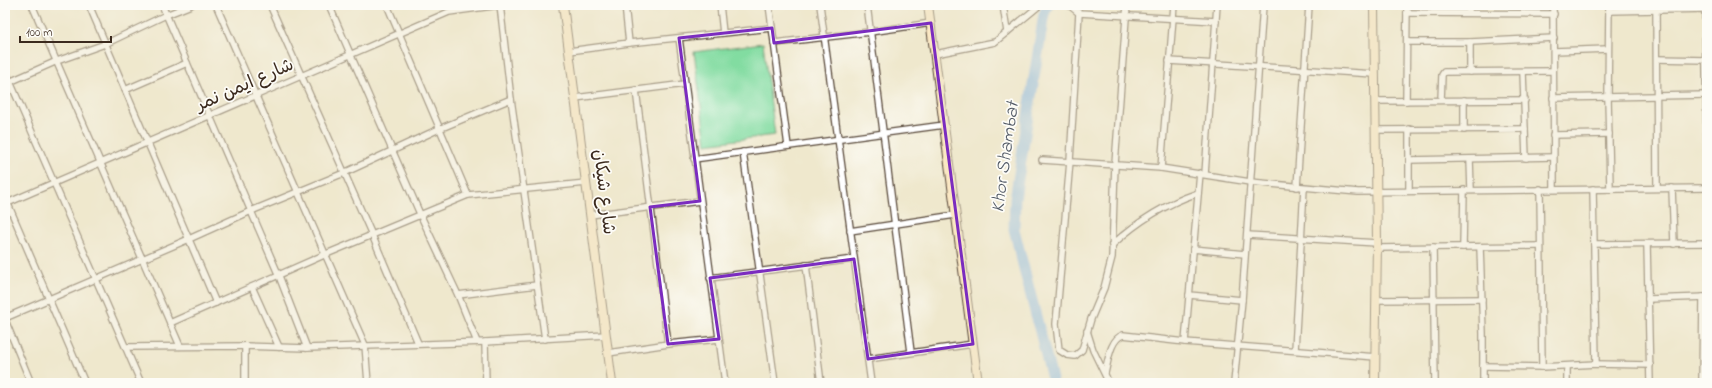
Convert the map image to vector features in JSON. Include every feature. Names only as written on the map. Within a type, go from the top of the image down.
[{"type":"street","points":[[32,5],[180,346]]},
{"type":"street","points":[[89,5],[216,303]]},
{"type":"street","points":[[162,5],[279,276],[307,348]]},
{"type":"street","points":[[8,83],[57,61],[105,44],[166,15],[191,5]]},
{"type":"street","points":[[216,5],[298,191],[324,255],[365,345],[368,383]]},
{"type":"street","points":[[270,5],[418,343]]},
{"type":"street","points":[[329,5],[420,214],[458,295],[477,342]]},
{"type":"street","points":[[387,5],[468,195]]},
{"type":"street","points":[[449,5],[450,12]]},
{"type":"street","points":[[500,5],[511,99],[545,339]]},
{"type":"street","name":"شارع ايمن نمر","points":[[6,204],[450,12],[500,5]]},
{"type":"street","name":"شارع شيكان","points":[[563,5],[612,383]]},
{"type":"street","points":[[625,5],[629,43]]},
{"type":"street","points":[[720,5],[723,33]]},
{"type":"street","points":[[769,5],[788,146]]},
{"type":"street","points":[[820,5],[871,383]]},
{"type":"street","points":[[867,5],[911,352]]},
{"type":"street","points":[[928,5],[978,383]]},
{"type":"street","points":[[1003,5],[1007,32]]},
{"type":"street","points":[[935,54],[995,42],[1040,5]]},
{"type":"street","points":[[1069,5],[1079,13],[1216,21]]},
{"type":"street","points":[[1079,13],[1070,161],[1056,324],[1059,350],[1067,355],[1075,356],[1082,350],[1087,330],[1109,272],[1112,257],[1115,164],[1127,5]]},
{"type":"street","points":[[1161,168],[1174,5]]},
{"type":"street","points":[[1185,342],[1198,193],[1202,173],[1213,63],[1217,5]]},
{"type":"street","points":[[1234,383],[1247,235],[1263,5]]},
{"type":"street","points":[[1297,187],[1309,5]]},
{"type":"street","points":[[1374,5],[1377,192],[1375,383]]},
{"type":"street","points":[[1406,101],[1407,5]]},
{"type":"street","points":[[1469,5],[1469,13]]},
{"type":"street","points":[[1554,5],[1554,189]]},
{"type":"street","points":[[1656,7],[1658,188]]},
{"type":"street","points":[[1610,189],[1608,97],[1609,8],[1706,8],[1707,140]]},
{"type":"street","points":[[1407,13],[1554,14]]},
{"type":"street","points":[[774,43],[824,38],[931,23]]},
{"type":"street","points":[[569,51],[772,28]]},
{"type":"street","points":[[679,38],[724,383]]},
{"type":"street","points":[[1407,42],[1470,42],[1554,38]]},
{"type":"street","points":[[1470,42],[1470,72]]},
{"type":"street","points":[[1554,51],[1608,49]]},
{"type":"street","points":[[1657,59],[1706,60]]},
{"type":"street","points":[[1169,61],[1374,74]]},
{"type":"street","points":[[125,90],[187,63]]},
{"type":"street","points":[[5,70],[8,83],[54,183],[141,383]]},
{"type":"street","points":[[1441,100],[1443,73],[1553,71]]},
{"type":"street","points":[[1523,72],[1526,158]]},
{"type":"street","points":[[575,98],[685,84]]},
{"type":"street","points":[[636,90],[668,344]]},
{"type":"street","points":[[1553,98],[1706,96]]},
{"type":"street","points":[[30,383],[5,319],[142,258],[189,240],[251,211],[344,173],[439,129],[511,99]]},
{"type":"street","points":[[1464,100],[1464,130]]},
{"type":"street","points":[[1375,101],[1524,100]]},
{"type":"street","points":[[694,159],[944,125]]},
{"type":"street","points":[[1409,129],[1409,191]]},
{"type":"street","points":[[1376,130],[1525,129]]},
{"type":"street","points":[[1553,135],[1609,134]]},
{"type":"street","points":[[743,152],[775,383]]},
{"type":"street","points":[[1409,160],[1553,157]]},
{"type":"street","points":[[1470,159],[1471,190]]},
{"type":"street","points":[[1042,160],[1161,168],[1202,173],[1250,182],[1304,188],[1377,192],[1707,188]]},
{"type":"street","points":[[170,323],[324,255],[468,195],[586,183]]},
{"type":"street","points":[[1294,350],[1304,188]]},
{"type":"street","points":[[1672,188],[1674,244]]},
{"type":"street","points":[[1540,189],[1542,367]]},
{"type":"street","points":[[1594,189],[1596,364]]},
{"type":"street","points":[[1463,247],[1464,190]]},
{"type":"street","points":[[1112,245],[1145,218],[1178,200],[1198,193]]},
{"type":"street","points":[[5,196],[6,204],[50,300],[85,383]]},
{"type":"street","points":[[590,215],[700,201]]},
{"type":"street","points":[[850,231],[956,215]]},
{"type":"street","points":[[1247,235],[1377,246],[1540,246]]},
{"type":"street","points":[[1594,244],[1707,243]]},
{"type":"street","points":[[1647,244],[1650,383]]},
{"type":"street","points":[[1433,247],[1435,383]]},
{"type":"street","points":[[1480,247],[1483,383]]},
{"type":"street","points":[[1193,249],[1245,254]]},
{"type":"street","points":[[710,278],[854,259]]},
{"type":"street","points":[[806,265],[821,383]]},
{"type":"street","points":[[458,295],[537,285]]},
{"type":"street","points":[[252,287],[279,347]]},
{"type":"street","points":[[1189,295],[1242,300]]},
{"type":"street","points":[[1648,299],[1705,297],[1704,364],[1702,383]]},
{"type":"street","points":[[1376,300],[1482,299]]},
{"type":"street","points":[[1087,330],[1093,350],[1109,383]]},
{"type":"street","points":[[126,347],[245,346],[307,348],[418,343],[485,342],[606,335]]},
{"type":"street","points":[[1105,373],[1114,341],[1118,336],[1123,335],[1185,342],[1376,357]]},
{"type":"street","points":[[608,353],[668,344],[718,339]]},
{"type":"street","points":[[485,342],[486,383]]},
{"type":"street","points":[[868,359],[973,344]]},
{"type":"street","points":[[245,346],[245,383]]},
{"type":"street","points":[[1483,366],[1566,367],[1596,364],[1650,365]]},
{"type":"street","points":[[1566,367],[1567,383]]},
{"type":"highlighted area","points":[[931,23],[973,344],[868,359],[854,259],[710,278],[719,339],[668,344],[650,207],[700,201],[679,38],[772,28],[774,43]]},
{"type":"green space","points":[[763,43],[775,135],[706,144],[694,52]]},
{"type":"waterway","name":"Khor Shambat","points":[[1048,5],[1044,14],[1015,199],[1014,229],[1053,383]]}]
